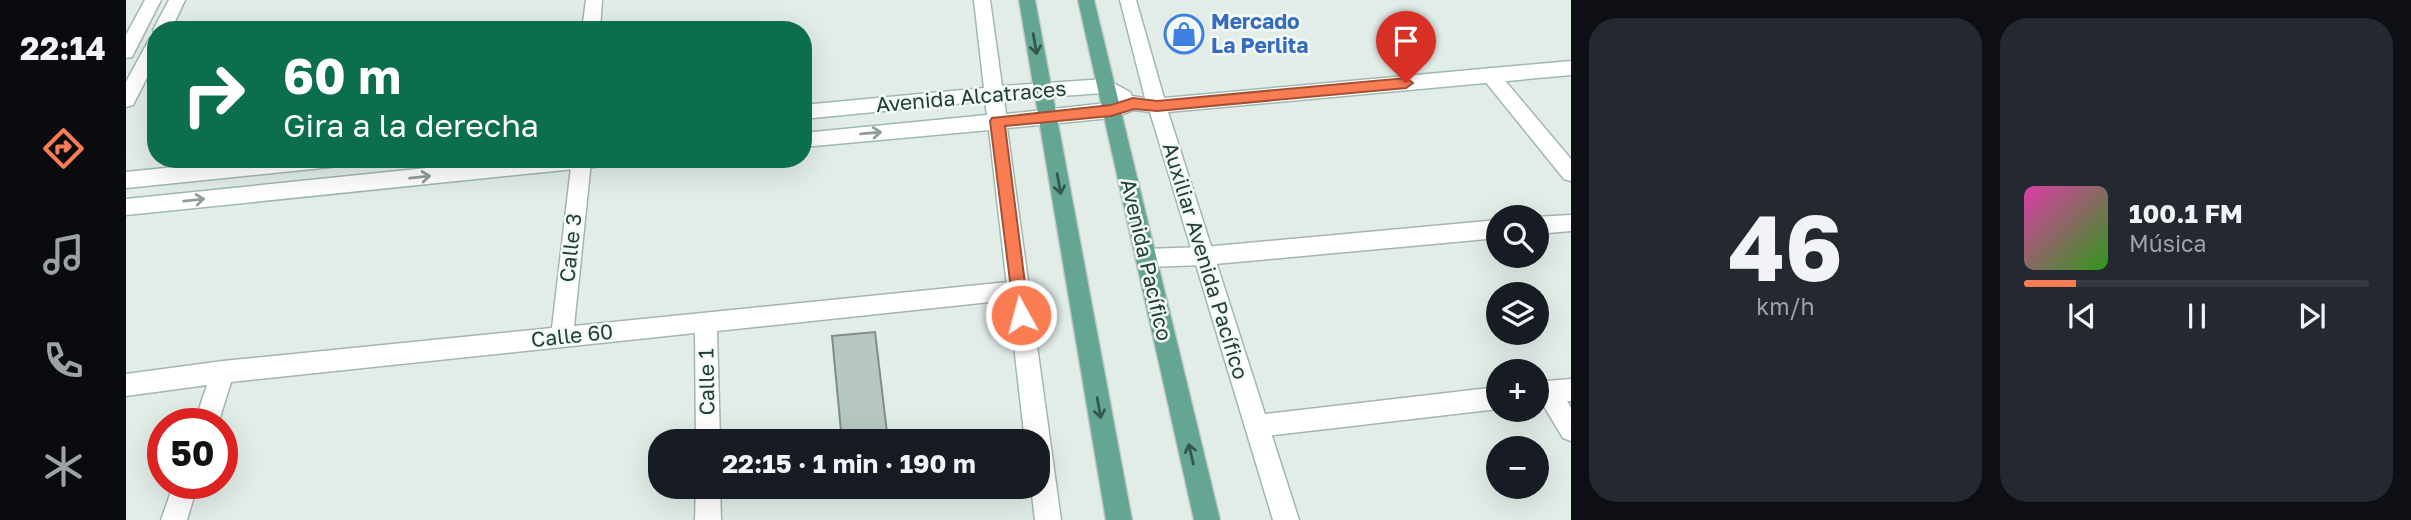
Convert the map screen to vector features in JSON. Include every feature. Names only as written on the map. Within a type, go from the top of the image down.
[{"type":"main road","points":[[126,52],[153,0]]},
{"type":"main road","points":[[166,21],[177,0]]},
{"type":"main road","points":[[592,21],[594,0]]},
{"type":"main road","points":[[982,0],[1035,429]]},
{"type":"main road","points":[[1027,0],[1119,520]]},
{"type":"main road","name":"Avenida Pacífico","points":[[1086,0],[1207,520]]},
{"type":"main road","name":"Auxiliar Avenida Pacífico","points":[[1128,0],[1157,106],[1286,520]]},
{"type":"main road","points":[[126,100],[147,59]]},
{"type":"main road","points":[[1106,86],[1133,103],[1157,106],[1571,68]]},
{"type":"main road","points":[[1490,75],[1571,173]]},
{"type":"main road","name":"Avenida Alcatraces","points":[[812,112],[1042,89],[1106,86]]},
{"type":"main road","points":[[812,139],[1111,111],[1133,103]]},
{"type":"main road","points":[[126,180],[243,168]]},
{"type":"main road","points":[[126,207],[509,168]]},
{"type":"main road","name":"Calle 3","points":[[562,337],[586,168]]},
{"type":"main road","points":[[1549,225],[1571,223]]},
{"type":"main road","points":[[1146,258],[1204,256],[1486,230]]},
{"type":"main road","name":"Calle 60","points":[[126,385],[223,372],[1018,290]]},
{"type":"main road","name":"Calle 1","points":[[706,322],[708,429]]},
{"type":"main road","points":[[211,408],[223,372]]},
{"type":"main road","points":[[1552,392],[1571,430]]},
{"type":"main road","points":[[1257,426],[1486,399]]},
{"type":"main road","points":[[174,520],[181,499]]},
{"type":"main road","points":[[708,499],[709,520]]},
{"type":"main road","points":[[1045,499],[1048,520]]},
{"type":"building","points":[[875,332],[887,429],[841,429],[832,336]]},
{"type":"place","name":"Mercado La Perlita","points":[[1184,34]]},
{"type":"route","points":[[1021,315],[997,121],[1111,111],[1133,103],[1157,106],[1406,83]]}]
